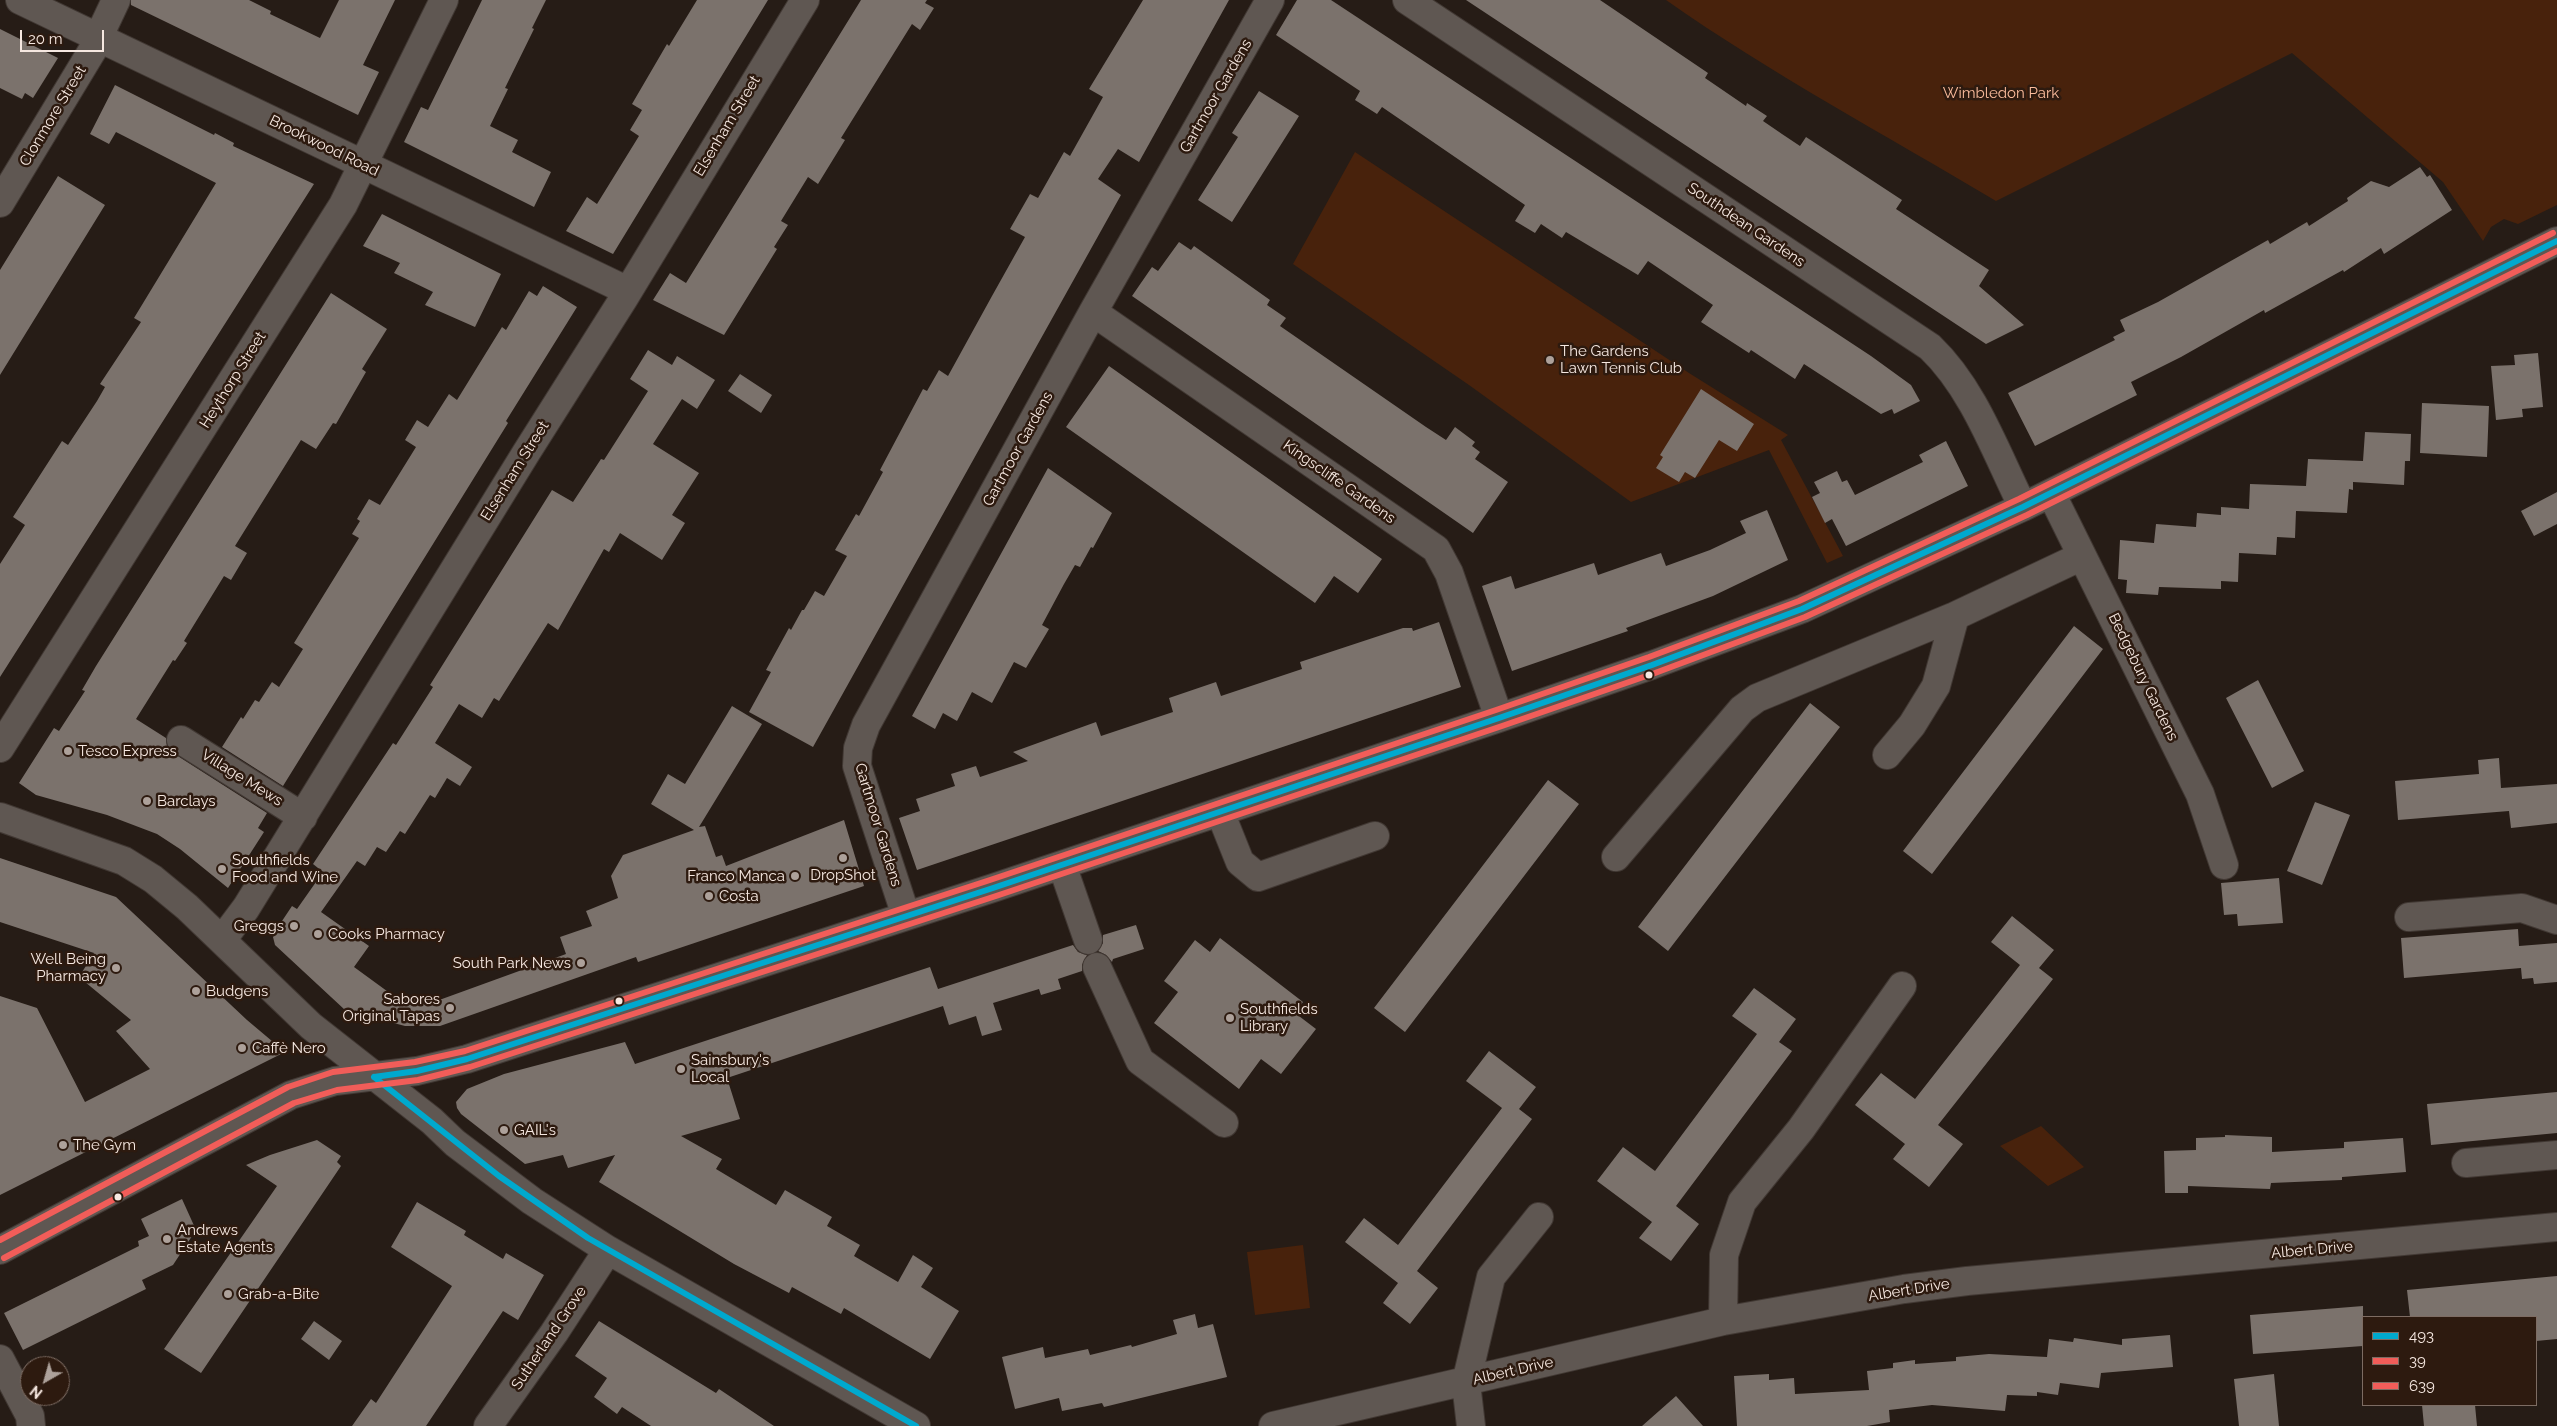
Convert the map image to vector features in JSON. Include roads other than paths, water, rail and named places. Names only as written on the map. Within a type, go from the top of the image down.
[{"type":"street","name":"Brookwood Road","points":[[20,0],[363,166],[628,291]]},
{"type":"street","name":"Clonmore Street","points":[[0,203],[98,38],[116,0]]},
{"type":"street","name":"Heythorp Street","points":[[0,748],[343,206],[444,0]]},
{"type":"street","name":"Elsenham Street","points":[[222,940],[246,908],[628,291],[805,0]]},
{"type":"street","name":"Gartmoor Gardens","points":[[906,916],[857,766],[858,748],[866,724],[1093,312],[1270,0]]},
{"type":"street","name":"Southdean Gardens","points":[[1407,0],[1930,347],[1946,362],[1962,386],[2023,507]]},
{"type":"street","points":[[1,1249],[284,1098],[320,1084],[417,1071],[466,1058],[1062,865],[1500,718],[1802,610],[2051,494],[2555,248]]},
{"type":"street","name":"Kingscliffe Gardens","points":[[1093,312],[1436,549],[1449,573],[1500,718]]},
{"type":"street","name":"Bedgebury Gardens","points":[[2051,494],[2200,794],[2224,865]]},
{"type":"street","points":[[1616,857],[1742,710],[1757,698],[1955,616],[2082,556]]},
{"type":"street","points":[[1887,755],[1912,725],[1936,686],[1955,616]]},
{"type":"street","name":"Village Mews","points":[[181,740],[303,816]]},
{"type":"street","points":[[1220,812],[1240,862],[1258,877],[1375,836]]},
{"type":"street","points":[[0,817],[124,861],[153,879],[222,940],[311,1026],[499,1176],[608,1250],[916,1426]]},
{"type":"street","points":[[1062,865],[1088,940]]},
{"type":"street","points":[[2409,917],[2522,908],[2557,920]]},
{"type":"street","points":[[1096,967],[1140,1061],[1224,1123]]},
{"type":"street","points":[[1723,1321],[1724,1255],[1742,1202],[1801,1129],[1902,986]]},
{"type":"street","points":[[2466,1163],[2557,1155]]},
{"type":"street","points":[[1472,1426],[1466,1383],[1491,1277],[1539,1217]]},
{"type":"street","name":"Albert Drive","points":[[1273,1426],[1466,1383],[1723,1321],[1904,1289],[1967,1280],[2557,1227]]},
{"type":"street","name":"Sutherland Grove","points":[[488,1426],[554,1333],[608,1250]]},
{"type":"street","points":[[0,1359],[30,1416],[31,1426]]},
{"type":"place","name":"The Gardens Lawn Tennis Club","points":[[1550,360]]},
{"type":"place","name":"Tesco Express","points":[[68,751]]},
{"type":"place","name":"Barclays","points":[[147,801]]},
{"type":"place","name":"DropShot","points":[[843,858]]},
{"type":"place","name":"Southfields Food and Wine","points":[[222,869]]},
{"type":"place","name":"Franco Manca","points":[[795,876]]},
{"type":"place","name":"Costa","points":[[709,896]]},
{"type":"place","name":"Greggs","points":[[294,926]]},
{"type":"place","name":"Cooks Pharmacy","points":[[318,934]]},
{"type":"place","name":"South Park News","points":[[581,963]]},
{"type":"place","name":"Well Being Pharmacy","points":[[116,968]]},
{"type":"place","name":"Budgens","points":[[196,991]]},
{"type":"place","name":"Sabores Original Tapas","points":[[450,1008]]},
{"type":"place","name":"Southfields Library","points":[[1230,1018]]},
{"type":"place","name":"Caffè Nero","points":[[242,1048]]},
{"type":"place","name":"Sainsbury's Local","points":[[681,1069]]},
{"type":"place","name":"GAIL's","points":[[504,1130]]},
{"type":"place","name":"The Gym","points":[[63,1145]]},
{"type":"place","name":"Andrews Estate Agents","points":[[167,1239]]},
{"type":"place","name":"Grab-a-Bite","points":[[228,1294]]},
{"type":"park label","name":"Wimbledon Park","points":[[2001,93]]}]
